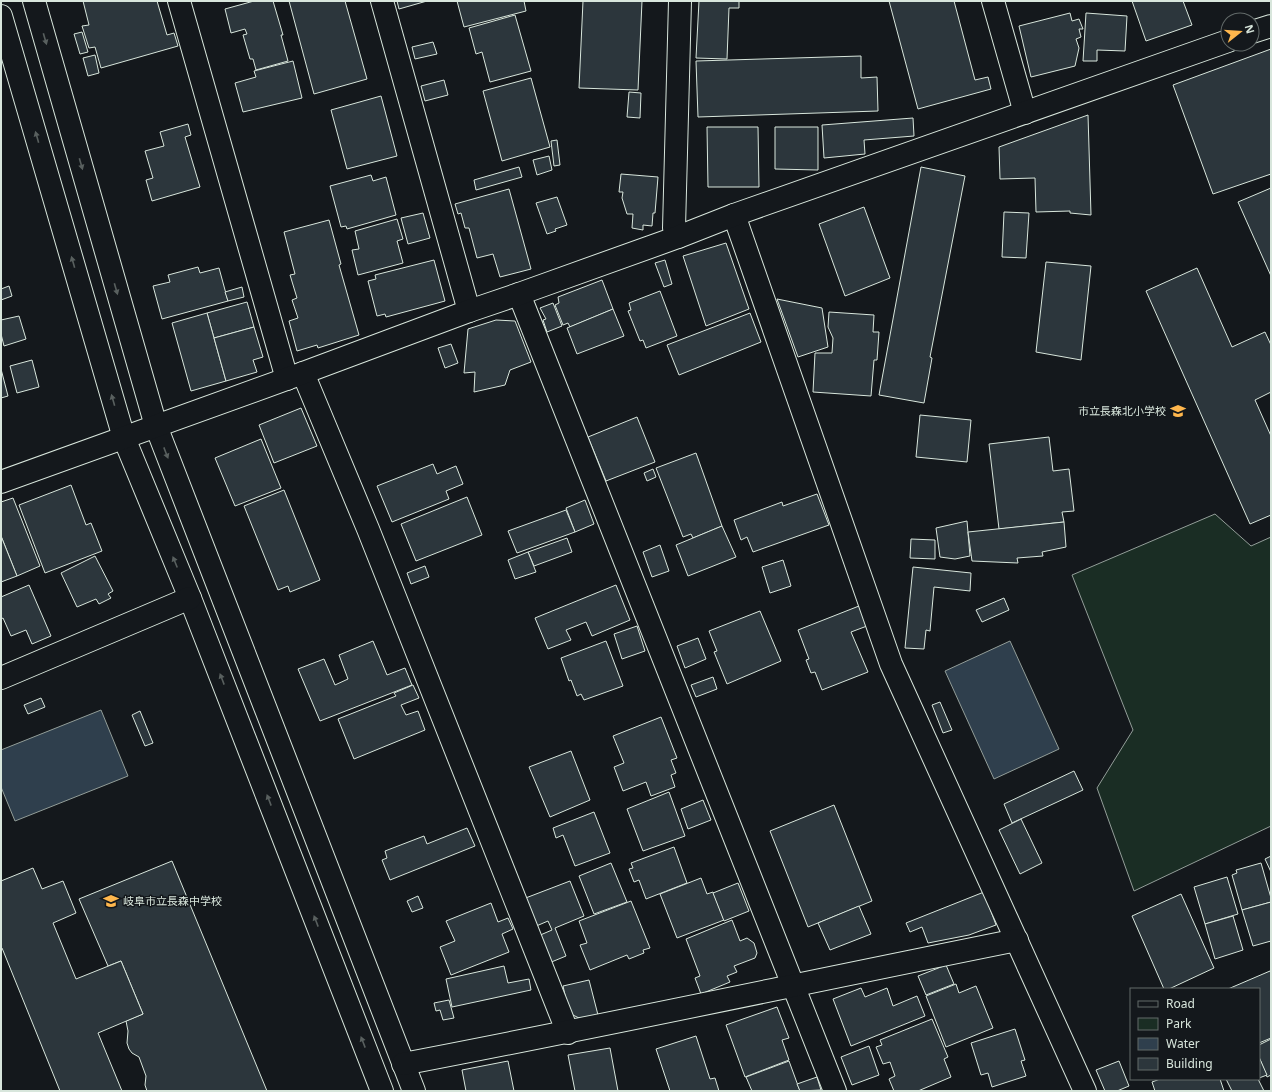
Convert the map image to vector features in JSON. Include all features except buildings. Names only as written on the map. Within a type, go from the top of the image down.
[{"type":"street","points":[[34,1],[156,426],[414,1091]]},
{"type":"street","points":[[179,1],[295,376],[368,529],[568,1033]]},
{"type":"street","points":[[382,1],[469,311]]},
{"type":"street","points":[[678,237],[674,228],[680,1]]},
{"type":"street","points":[[993,1],[1025,112]]},
{"type":"street","points":[[1,16],[124,438],[190,598],[382,1091]]},
{"type":"street","points":[[1260,29],[1271,26]]},
{"type":"street","points":[[1,482],[295,376],[469,311],[678,237],[734,215],[1220,44]]},
{"type":"street","points":[[734,215],[890,664],[1085,1091]]},
{"type":"street","points":[[519,294],[835,1091]]},
{"type":"street","points":[[1,678],[190,598]]},
{"type":"street","points":[[403,1064],[568,1033],[793,985],[1017,940]]},
{"type":"green space","points":[[1215,514],[1251,546],[1271,537],[1271,826],[1134,891],[1097,788],[1133,730],[1072,575]]},
{"type":"water","points":[[1010,641],[1059,749],[994,779],[945,671]]},
{"type":"water","points":[[101,710],[128,776],[15,821],[1,787],[1,750]]},
{"type":"place","name":"市立長森北小学校","points":[[1178,411]]},
{"type":"place","name":"岐阜市立長森中学校","points":[[111,901]]}]
